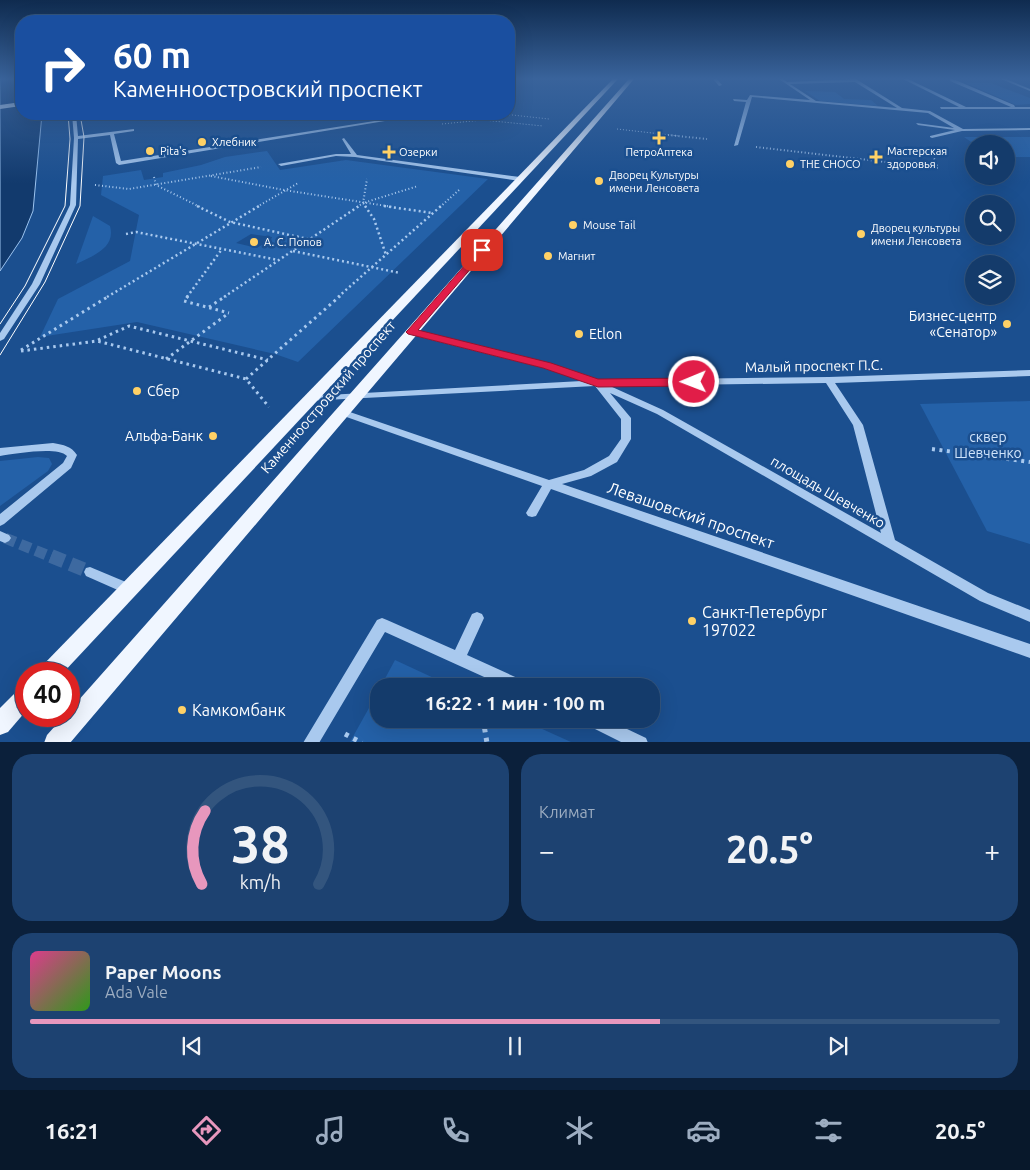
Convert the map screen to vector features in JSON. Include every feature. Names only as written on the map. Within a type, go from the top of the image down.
[{"type":"main road","name":"Каменноостровский проспект","points":[[59,662],[583,114]]},
{"type":"main road","name":"Каменноостровский проспект","points":[[55,742],[603,114]]},
{"type":"main road","points":[[0,724],[15,708]]},
{"type":"street","points":[[736,145],[745,114]]},
{"type":"street","points":[[932,114],[962,130]]},
{"type":"street","points":[[0,339],[36,284],[73,205],[76,138],[74,120]]},
{"type":"street","points":[[112,133],[119,163],[388,120]]},
{"type":"street","points":[[918,124],[962,130],[1030,129]]},
{"type":"street","points":[[76,138],[132,130]]},
{"type":"street","points":[[932,137],[962,130]]},
{"type":"street","points":[[344,139],[355,156]]},
{"type":"street","points":[[282,164],[336,155],[355,156],[520,179]]},
{"type":"street","name":"Малый проспект П.С.","points":[[411,332],[547,366],[598,383]]},
{"type":"street","name":"Малый проспект П.С.","points":[[310,399],[598,383],[829,380],[1030,373]]},
{"type":"street","name":"площадь Шевченко","points":[[829,380],[858,425],[890,543]]},
{"type":"street","points":[[532,513],[549,484],[588,473],[613,459],[626,439],[626,418],[598,383]]},
{"type":"street","name":"площадь Шевченко","points":[[598,383],[660,412],[890,543]]},
{"type":"street","name":"Левашовский проспект","points":[[341,412],[1030,651]]},
{"type":"street","points":[[890,543],[984,597],[1030,616]]},
{"type":"street","points":[[90,572],[129,589]]},
{"type":"street","points":[[458,658],[477,618]]},
{"type":"street","points":[[310,742],[382,624],[502,678]]},
{"type":"street","points":[[610,728],[641,742]]},
{"type":"lane","points":[[0,452],[54,447],[66,449],[72,455],[67,465],[0,521]]},
{"type":"path","points":[[515,115],[554,119]]},
{"type":"path","points":[[435,125],[483,120],[547,126]]},
{"type":"path","points":[[736,145],[938,168],[918,124]]},
{"type":"path","points":[[617,129],[707,139]]},
{"type":"path","points":[[268,360],[130,326],[97,341],[18,351],[230,222],[284,190],[295,186],[323,164],[320,158]]},
{"type":"path","points":[[93,186],[102,185],[129,189],[282,164]]},
{"type":"path","points":[[246,379],[479,172]]},
{"type":"path","points":[[211,176],[284,190],[433,213]]},
{"type":"path","points":[[359,176],[368,180],[363,202],[374,219],[386,254]]},
{"type":"path","points":[[155,178],[156,185]]},
{"type":"path","points":[[156,185],[230,222],[309,239]]},
{"type":"path","points":[[209,307],[363,202],[425,185]]},
{"type":"path","points":[[126,234],[136,232],[278,260]]},
{"type":"path","points":[[166,359],[229,313],[184,301],[222,249]]},
{"type":"path","points":[[292,250],[408,275]]},
{"type":"path","points":[[97,341],[246,379],[272,410]]},
{"type":"path","points":[[932,449],[1030,462]]},
{"type":"path","points":[[484,728],[487,742]]},
{"type":"green space","points":[[1015,137],[1030,137],[1030,157],[1015,157]]},
{"type":"green space","points":[[267,151],[280,170],[346,160],[488,179],[298,362],[275,354],[137,322],[40,337],[58,299],[130,261],[139,215],[101,195],[103,176],[141,170],[144,180],[163,177],[163,173],[201,165],[225,157]],"holes":[[[251,234],[272,237],[257,248],[236,243]]]},
{"type":"green space","points":[[93,216],[110,226],[110,240],[102,250],[76,264]]},
{"type":"green space","name":"сквер Шевченко","points":[[1030,401],[1030,544],[987,531],[920,404]]},
{"type":"green space","points":[[38,457],[49,458],[52,464],[48,471],[0,506],[0,461]]},
{"type":"green space","points":[[395,660],[434,678],[385,678]]},
{"type":"green space","points":[[370,706],[370,728],[540,728],[571,742],[350,742]]},
{"type":"shaded area","points":[[0,114],[15,114],[15,120],[41,120],[33,211],[22,238],[0,271]]},
{"type":"tunnel","points":[[5,538],[54,558]]},
{"type":"tunnel","points":[[51,556],[90,572]]},
{"type":"tram line","points":[[0,324],[25,286],[65,206],[70,139],[68,120]]},
{"type":"tram line","points":[[0,355],[45,282],[80,206],[84,137],[81,120]]},
{"type":"place","name":"ПетроАптека","points":[[659,138]]},
{"type":"place","name":"Хлебник","points":[[202,142]]},
{"type":"place","name":"Pita's","points":[[150,151]]},
{"type":"place","name":"Озерки","points":[[389,152]]},
{"type":"place","name":"Мастерская здоровья","points":[[876,157]]},
{"type":"place","name":"THE CHOCO","points":[[790,164]]},
{"type":"place","name":"Дворец Культуры имени Ленсовета","points":[[599,181]]},
{"type":"place","name":"Mouse Tail","points":[[573,225]]},
{"type":"place","name":"Дворец культуры имени Ленсовета","points":[[861,234]]},
{"type":"place","name":"А. С. Попов","points":[[254,242]]},
{"type":"place","name":"Магнит","points":[[548,256]]},
{"type":"place","name":"Бизнес-центр «Сенатор»","points":[[1007,324]]},
{"type":"place","name":"Etlon","points":[[579,334]]},
{"type":"place","name":"Сбер","points":[[137,391]]},
{"type":"place","name":"Альфа-Банк","points":[[213,436]]},
{"type":"place","name":"Санкт-Петербург 197022","points":[[692,621]]},
{"type":"place","name":"Камкомбанк","points":[[182,710]]},
{"type":"route","points":[[482,250],[411,332],[547,366],[598,383],[694,382]]}]
